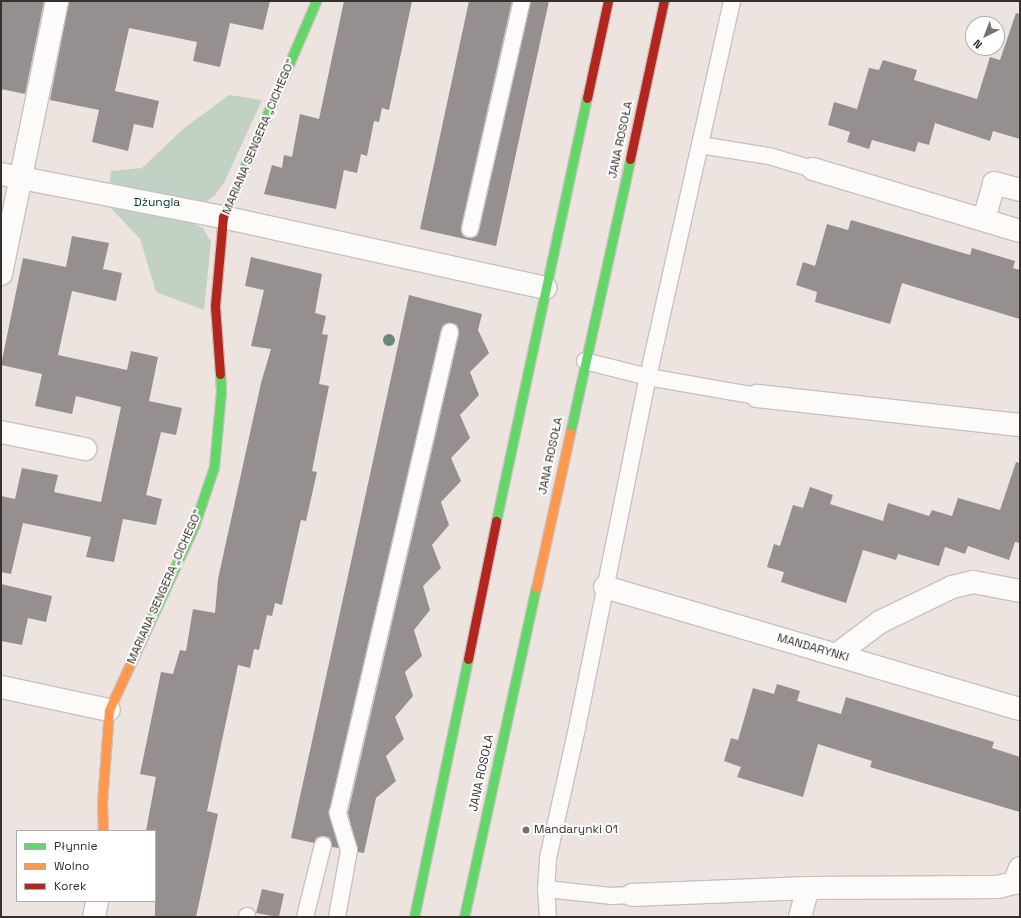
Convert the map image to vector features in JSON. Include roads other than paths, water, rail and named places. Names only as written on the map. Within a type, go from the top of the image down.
[{"type":"street","points":[[1,274],[11,176],[57,1]]},
{"type":"street","name":"MARIANA SENGERA „CICHEGO”","points":[[103,830],[102,802],[109,710],[194,526],[214,467],[221,391],[216,306],[223,217],[316,1]]},
{"type":"street","points":[[414,917],[545,288],[608,1]]},
{"type":"street","name":"JANA ROSOŁA","points":[[464,917],[664,1]]},
{"type":"street","points":[[814,169],[1020,231]]},
{"type":"street","points":[[11,176],[223,217],[545,288]]},
{"type":"street","points":[[984,220],[994,183],[1020,190]]},
{"type":"street","points":[[757,396],[1020,425]]},
{"type":"street","points":[[1,432],[85,449]]},
{"type":"street","points":[[836,655],[880,622],[952,587],[973,582],[1020,591]]},
{"type":"street","name":"MANDARYNKI","points":[[605,587],[1020,709]]},
{"type":"street","points":[[1,688],[109,710]]},
{"type":"street","points":[[632,896],[808,888],[998,887],[1014,883],[1020,868]]},
{"type":"street","points":[[800,917],[808,888]]},
{"type":"street","points":[[94,917],[97,902]]},
{"type":"lane","points":[[470,229],[522,1]]},
{"type":"lane","points":[[548,917],[546,889],[548,858],[648,377],[732,1]]},
{"type":"lane","points":[[700,145],[769,156],[814,169]]},
{"type":"lane","points":[[337,917],[349,850],[338,813],[450,332]]},
{"type":"lane","points":[[585,361],[648,377],[757,396]]},
{"type":"lane","points":[[305,917],[323,845]]},
{"type":"lane","points":[[546,889],[611,896],[632,896]]},
{"type":"place","name":"Mandarynki 01","points":[[526,830]]},
{"type":"park label","name":"Dżungla","points":[[157,203]]}]
